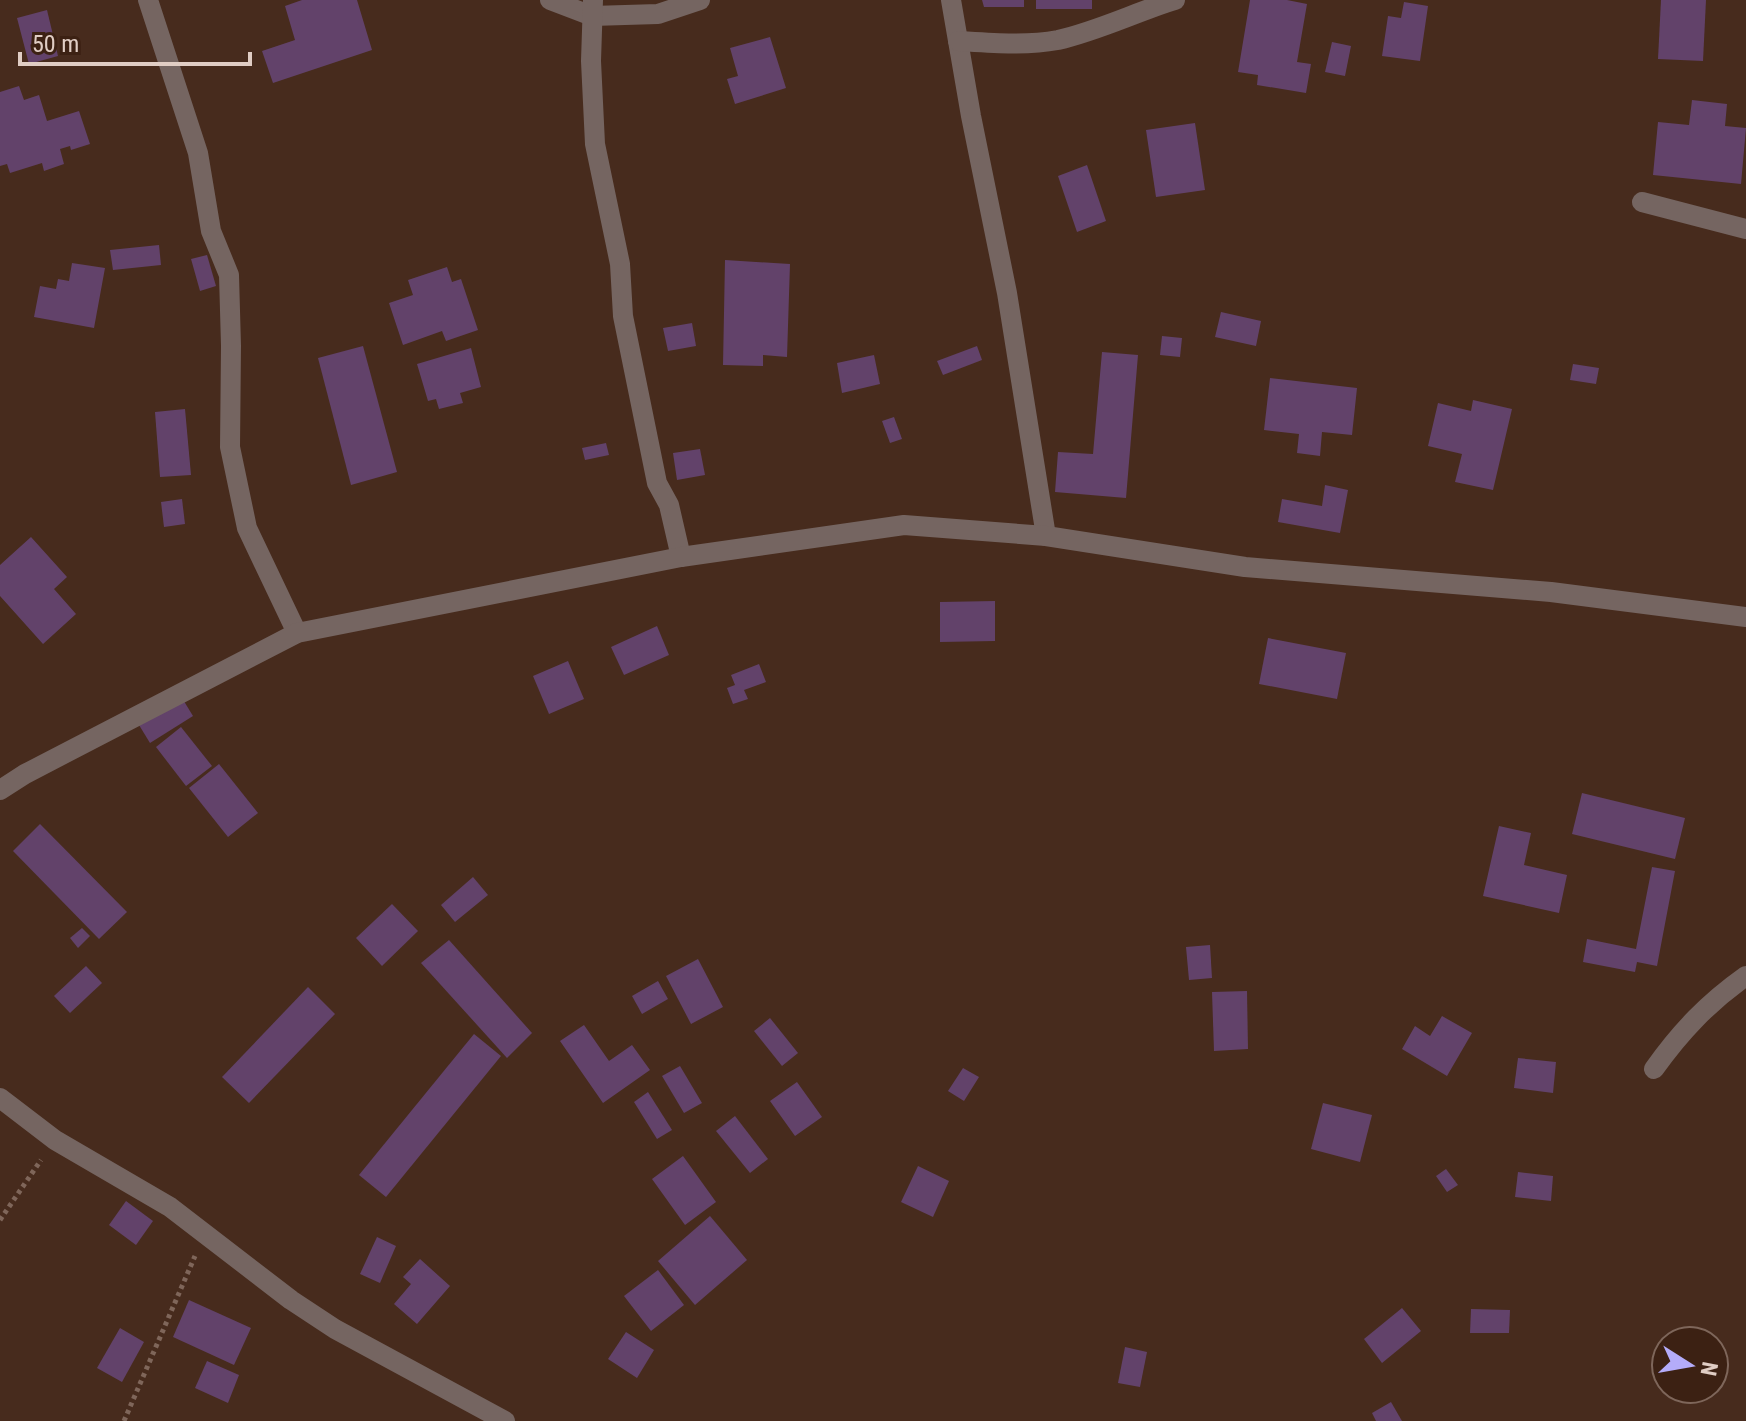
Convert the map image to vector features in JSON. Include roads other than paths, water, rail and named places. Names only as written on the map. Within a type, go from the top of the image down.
[{"type":"street","points":[[148,0],[198,153],[211,231],[229,275],[230,447],[247,528],[297,633]]},
{"type":"street","points":[[550,0],[592,8],[658,14],[700,0]]},
{"type":"street","points":[[951,0],[1007,293],[1046,536]]},
{"type":"street","points":[[958,41],[1032,43],[1058,40],[1104,27],[1175,0]]},
{"type":"street","points":[[592,8],[595,144],[620,264],[623,316],[657,483],[669,505],[681,557]]},
{"type":"street","points":[[1642,202],[1746,229]]},
{"type":"street","points":[[0,790],[297,633],[681,557],[904,525],[1046,536],[1245,567],[1551,592],[1746,617]]},
{"type":"street","points":[[1654,1069],[1683,1029],[1746,976]]},
{"type":"street","points":[[0,1098],[55,1140],[170,1207],[291,1300],[335,1329],[505,1421]]}]
